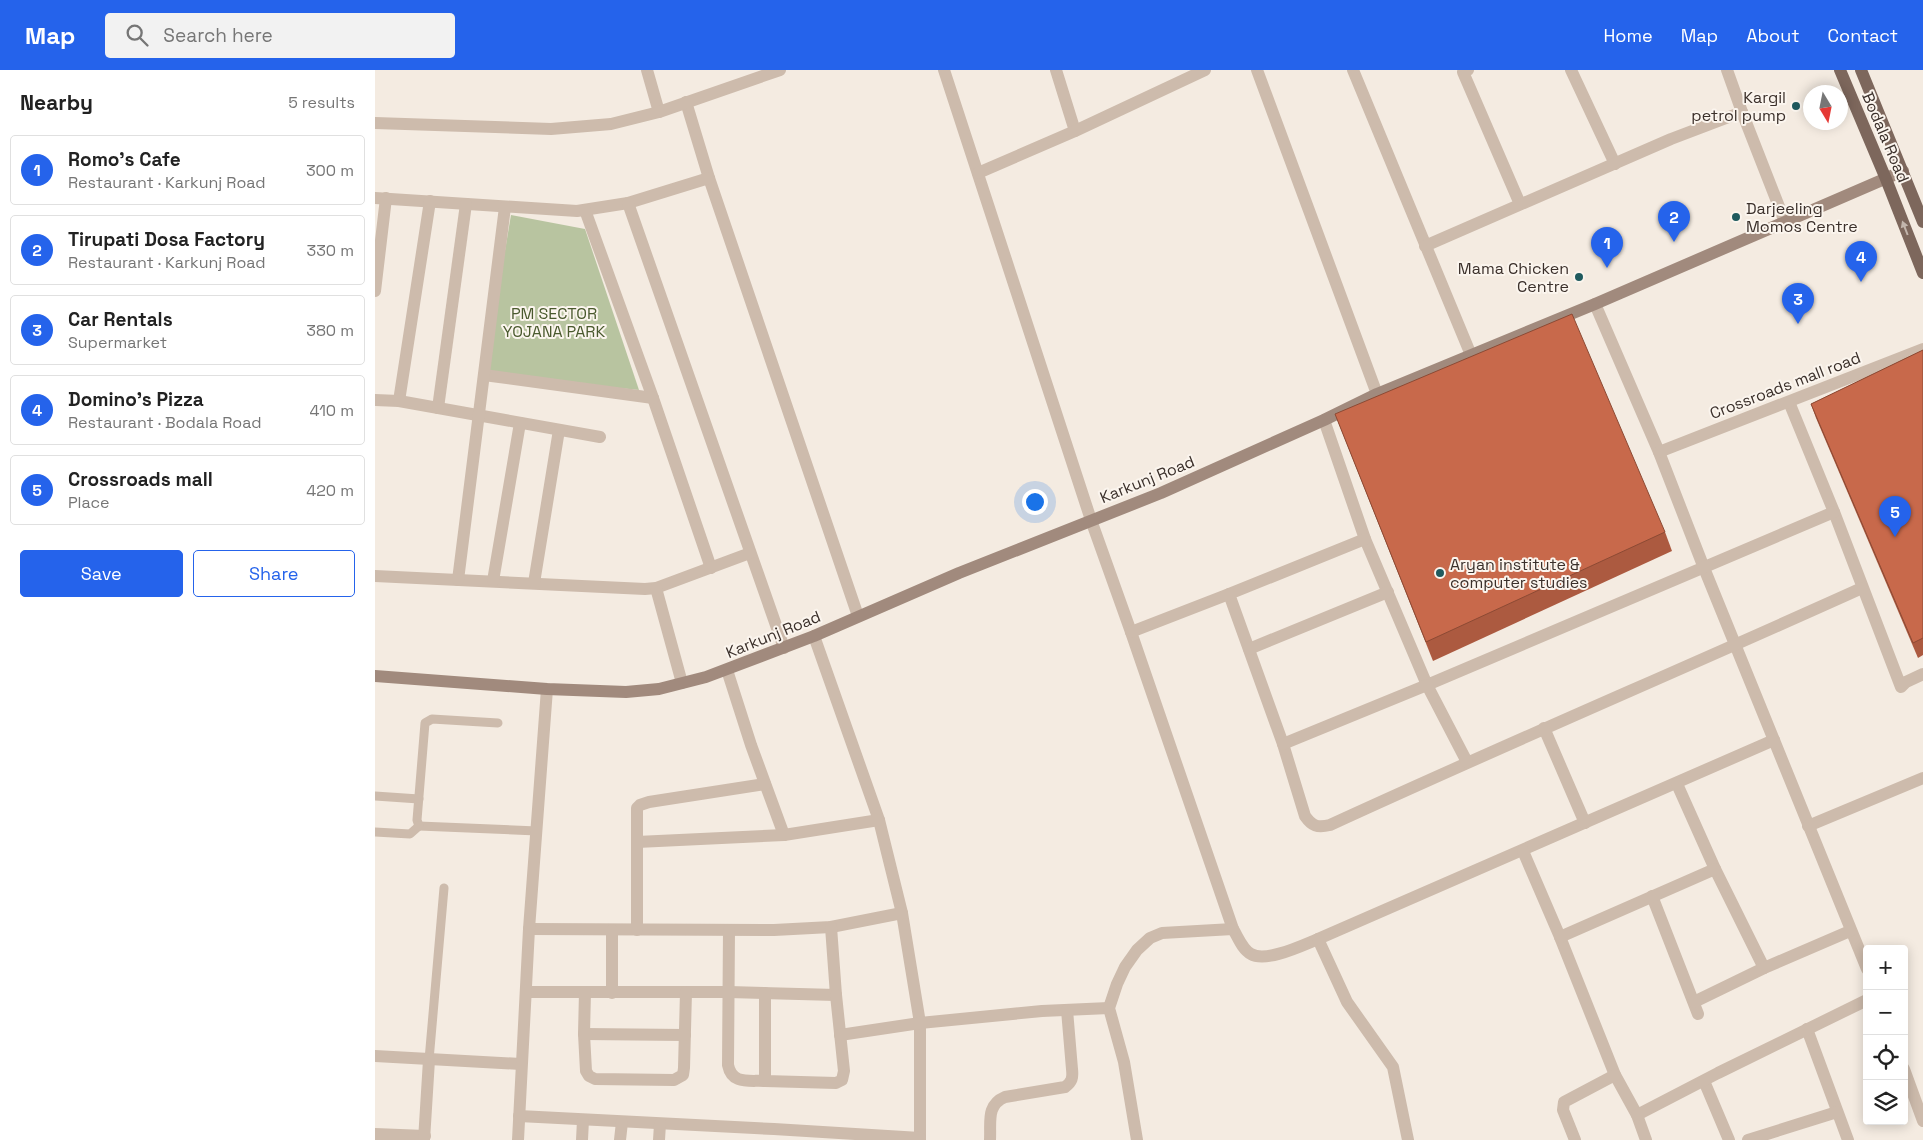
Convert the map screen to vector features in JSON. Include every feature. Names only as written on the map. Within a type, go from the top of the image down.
[{"type":"main road","name":"Bodala Road","points":[[1840,70],[1923,273]]},
{"type":"main road","name":"Bodala Road","points":[[1861,70],[1923,222]]},
{"type":"street","points":[[647,70],[659,112]]},
{"type":"street","points":[[375,123],[551,130],[611,124],[659,112],[780,70]]},
{"type":"street","points":[[944,70],[1091,520],[1233,929],[1243,947],[1252,955],[1265,956],[1318,939],[1677,784],[1774,740]]},
{"type":"street","points":[[1056,70],[1075,131]]},
{"type":"street","points":[[978,173],[1075,131],[1205,70]]},
{"type":"street","points":[[1257,70],[1377,394]]},
{"type":"street","points":[[1353,70],[1471,355]]},
{"type":"street","points":[[1571,70],[1615,164]]},
{"type":"street","points":[[1727,70],[1785,222]]},
{"type":"street","points":[[1465,71],[1520,204]]},
{"type":"street","points":[[686,102],[709,178],[858,616]]},
{"type":"street","points":[[1425,246],[1520,204],[1742,112]]},
{"type":"street","name":"Karkunj Road","points":[[375,676],[547,689],[626,692],[659,689],[706,678],[814,636],[858,616],[1161,493],[1324,420],[1377,394],[1595,304],[1903,171]]},
{"type":"street","points":[[375,291],[381,198],[505,207],[585,210],[627,203],[709,178]]},
{"type":"street","points":[[399,401],[430,201]]},
{"type":"street","points":[[627,203],[784,648]]},
{"type":"street","points":[[438,408],[465,204]]},
{"type":"street","points":[[458,580],[505,207]]},
{"type":"street","points":[[585,210],[653,398],[711,568]]},
{"type":"street","points":[[1595,304],[1659,452],[1863,960]]},
{"type":"street","name":"Crossroads mall road","points":[[1659,452],[1923,349]]},
{"type":"street","points":[[484,375],[653,398]]},
{"type":"street","points":[[375,400],[399,401],[600,437]]},
{"type":"street","points":[[1789,402],[1834,512],[1901,688],[1906,682],[1923,674]]},
{"type":"street","points":[[1324,420],[1365,539],[1427,685],[1467,762]]},
{"type":"street","points":[[493,581],[520,424]]},
{"type":"street","points":[[534,584],[559,430]]},
{"type":"street","points":[[1283,744],[1427,685],[1834,512]]},
{"type":"street","points":[[1131,632],[1365,539]]},
{"type":"street","points":[[375,576],[645,589],[656,588],[750,553]]},
{"type":"street","points":[[656,588],[682,683]]},
{"type":"street","points":[[1229,594],[1283,744],[1305,816],[1311,824],[1319,828],[1330,826],[1467,762],[1862,588]]},
{"type":"street","points":[[1249,649],[1388,592]]},
{"type":"street","points":[[519,1116],[660,1124],[774,1134],[920,1139],[921,1023],[902,913],[879,820],[814,636]]},
{"type":"street","points":[[727,670],[784,835]]},
{"type":"street","points":[[518,1140],[529,929],[547,689]]},
{"type":"street","points":[[1544,728],[1585,823]]},
{"type":"street","points":[[1808,826],[1923,778]]},
{"type":"street","points":[[637,930],[636,817],[637,808],[640,804],[765,784]]},
{"type":"street","points":[[1677,784],[1715,869],[1764,968]]},
{"type":"street","points":[[637,842],[784,835],[879,820]]},
{"type":"street","points":[[1523,851],[1560,937],[1615,1075],[1637,1115],[1646,1140]]},
{"type":"street","points":[[1560,937],[1715,869]]},
{"type":"street","points":[[1652,896],[1696,1008],[1764,968],[1850,931]]},
{"type":"street","points":[[529,929],[774,930],[831,927],[902,913]]},
{"type":"street","points":[[729,930],[728,1066],[730,1074],[734,1078],[741,1080],[836,1083],[842,1080],[844,1072],[831,927]]},
{"type":"street","points":[[1137,1140],[1124,1062],[1109,1008],[1117,984],[1125,967],[1137,950],[1150,938],[1162,933],[1233,929]]},
{"type":"street","points":[[612,930],[612,993]]},
{"type":"street","points":[[1318,939],[1347,1002],[1393,1067],[1408,1140]]},
{"type":"street","points":[[526,992],[729,992],[836,995]]},
{"type":"street","points":[[585,992],[584,1034],[586,1071],[589,1076],[595,1079],[674,1080],[683,1075],[686,992]]},
{"type":"street","points":[[765,993],[765,1081]]},
{"type":"street","points":[[1637,1115],[1863,1002]]},
{"type":"street","points":[[840,1034],[921,1023],[1109,1008]]},
{"type":"street","points":[[990,1140],[992,1111],[996,1100],[1065,1087],[1071,1083],[1073,1069],[1067,1010]]},
{"type":"street","points":[[1807,1029],[1847,1140]]},
{"type":"street","points":[[584,1034],[685,1035]]},
{"type":"street","points":[[375,1056],[521,1064]]},
{"type":"street","points":[[375,1134],[424,1138],[429,1060]]},
{"type":"street","points":[[1575,1140],[1563,1110],[1564,1102],[1615,1075]]},
{"type":"street","points":[[1908,1080],[1923,1121]]},
{"type":"street","points":[[1705,1081],[1729,1140]]},
{"type":"street","points":[[1748,1140],[1837,1112]]},
{"type":"street","points":[[582,1140],[583,1120]]},
{"type":"street","points":[[620,1140],[622,1122]]},
{"type":"street","points":[[659,1140],[660,1124]]},
{"type":"lane","points":[[419,826],[417,820],[425,723],[432,719],[499,723]]},
{"type":"lane","points":[[375,796],[419,799]]},
{"type":"lane","points":[[375,832],[410,834],[419,826],[537,831]]},
{"type":"lane","points":[[429,1060],[444,888]]},
{"type":"green space","name":"PM SECTOR YOJANA PARK","points":[[511,215],[585,229],[639,390],[484,375]]},
{"type":"building","name":"Aryan institute & computer studies","points":[[1572,314],[1665,532],[1426,642],[1335,414]]},
{"type":"building","points":[[1923,350],[1923,638],[1913,643],[1811,404]]},
{"type":"place","name":"Kargil petrol pump","points":[[1796,106]]},
{"type":"place","name":"Darjeeling Momos Centre","points":[[1736,217]]},
{"type":"place","name":"Tirupati Dosa Factory","points":[[1674,242]]},
{"type":"place","name":"Romo's Cafe","points":[[1607,268]]},
{"type":"place","name":"Mama Chicken Centre","points":[[1579,277]]},
{"type":"place","name":"Domino's Pizza","points":[[1861,282]]},
{"type":"place","name":"Car Rentals","points":[[1798,324]]},
{"type":"place","name":"Crossroads mall","points":[[1895,537]]},
{"type":"place","name":"Aryan institute & computer studies","points":[[1440,573]]}]
